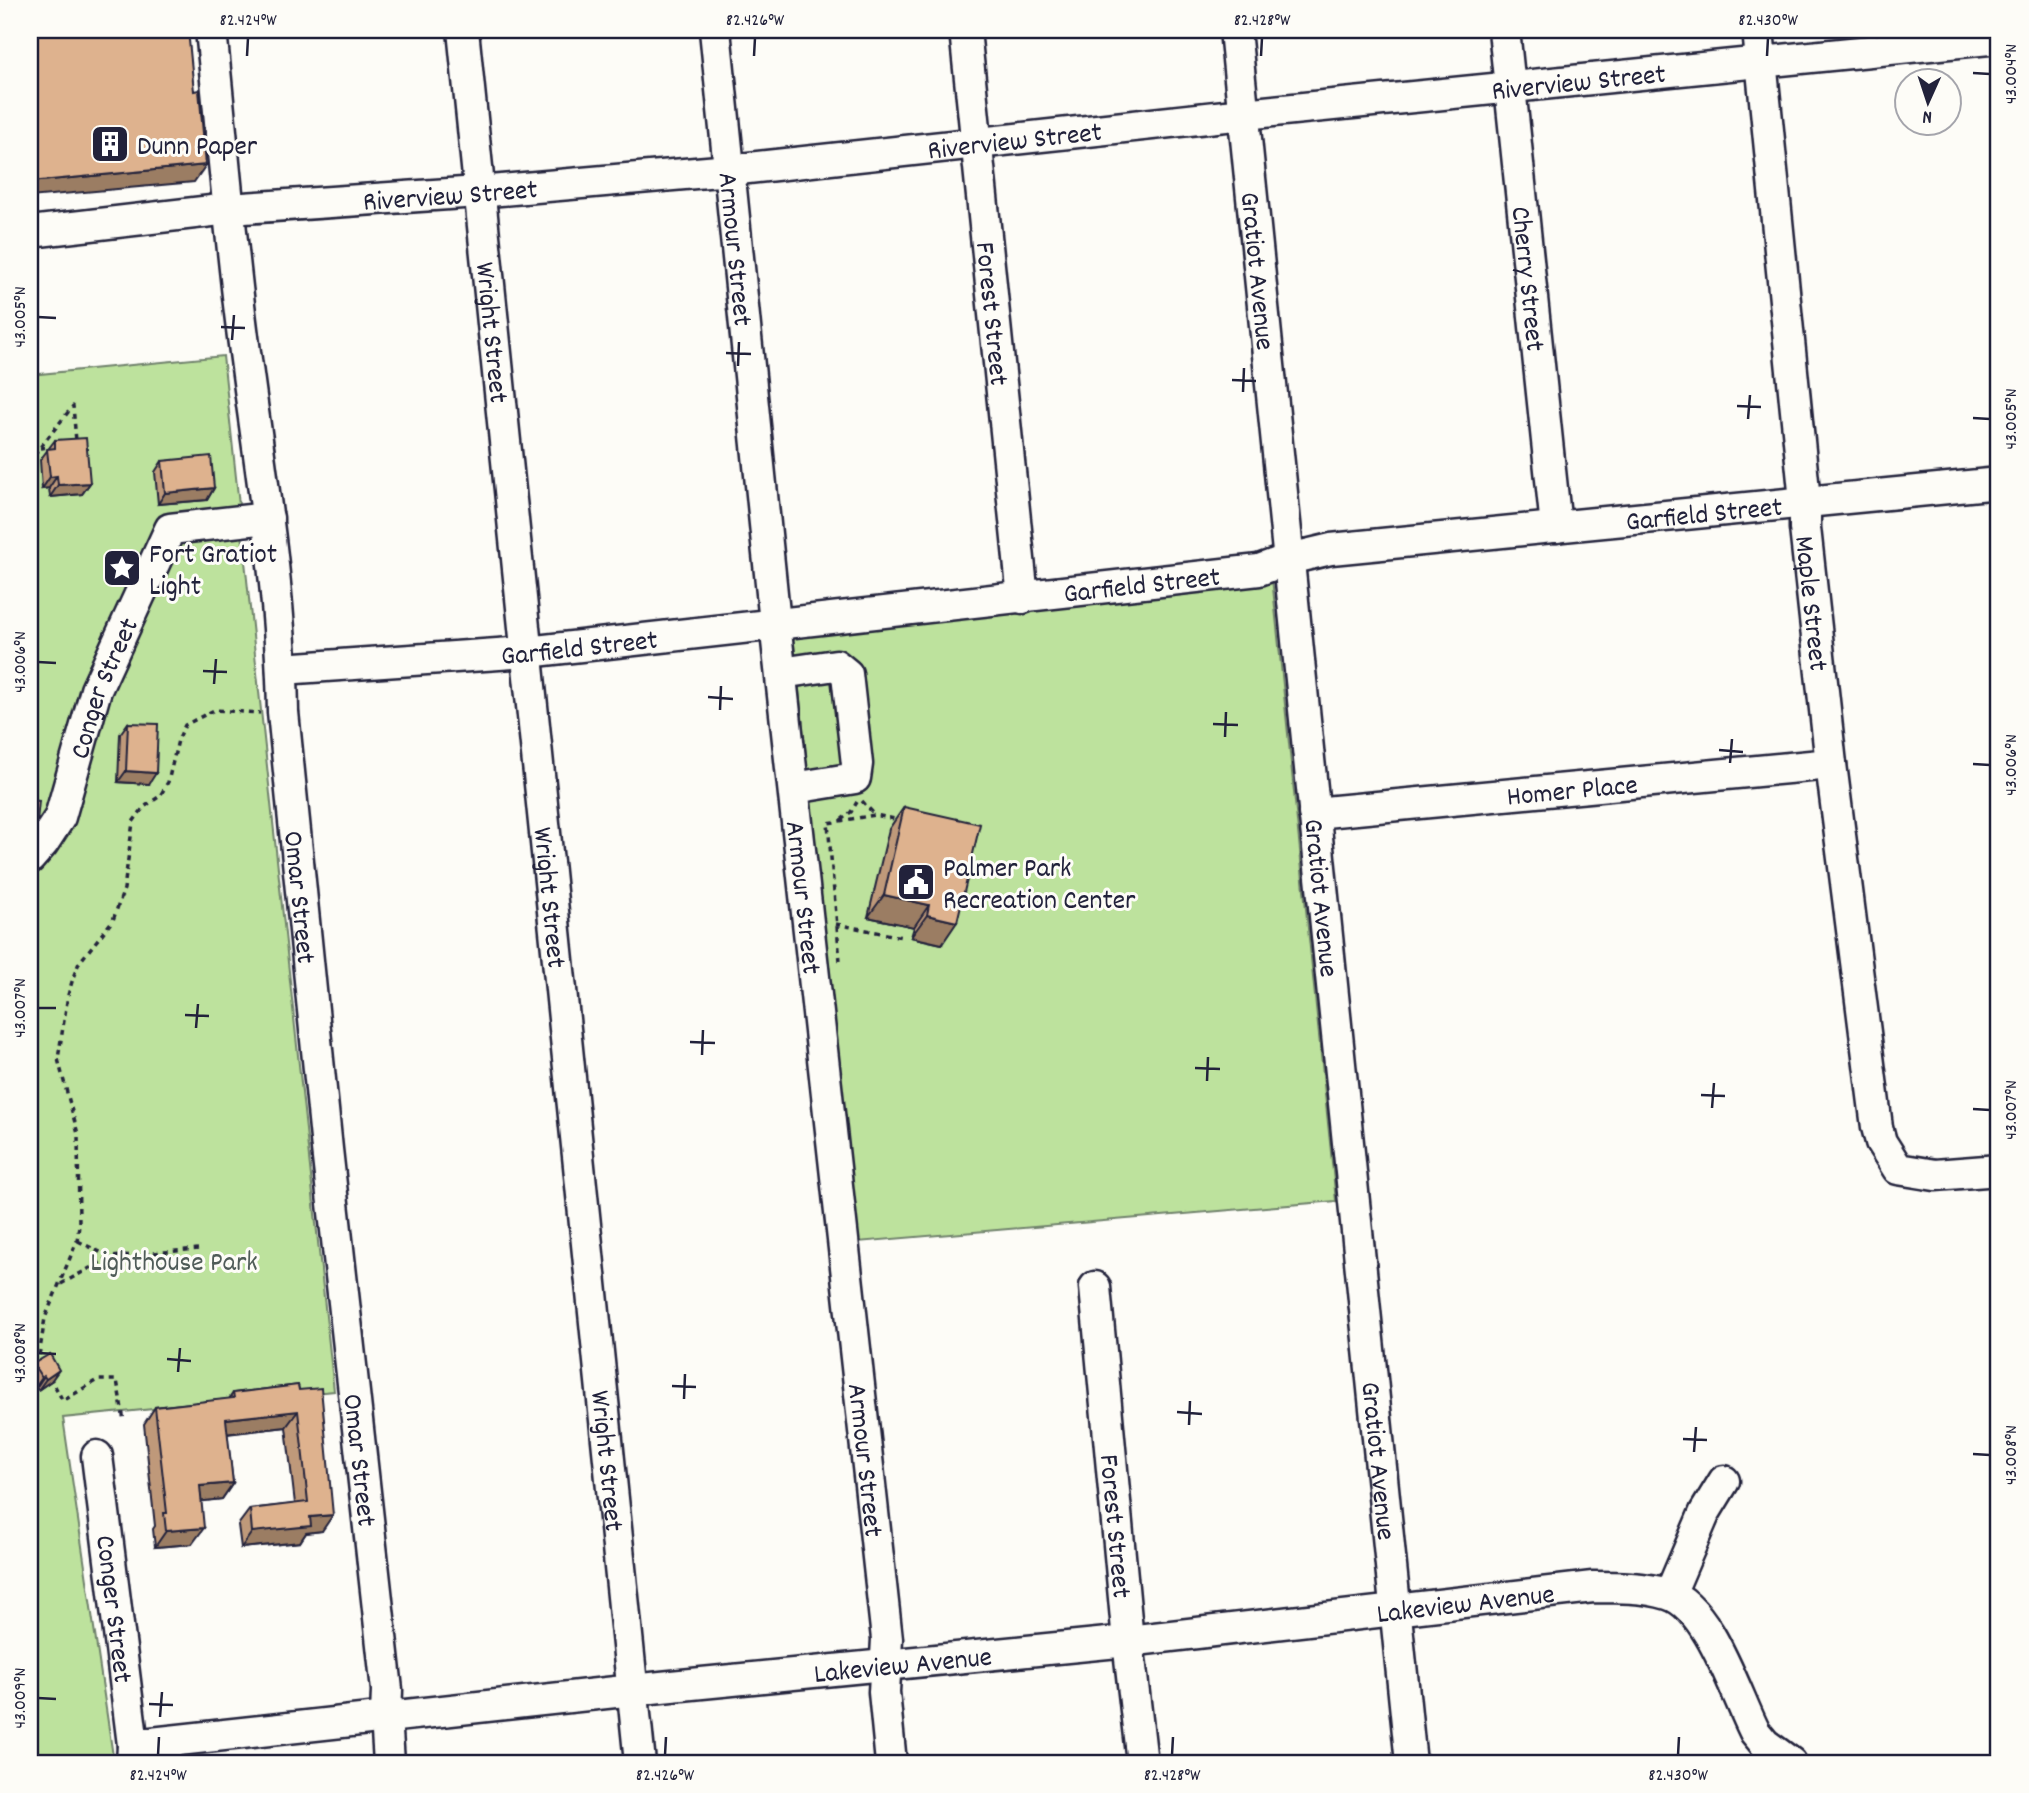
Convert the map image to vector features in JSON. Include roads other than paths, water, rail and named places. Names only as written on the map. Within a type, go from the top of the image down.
[{"type":"street","name":"Omar Street","points":[[211,30],[241,319],[268,518],[282,669],[283,712],[327,1149],[387,1690],[390,1763]]},
{"type":"street","name":"Wright Street","points":[[463,30],[640,1763]]},
{"type":"street","name":"Armour Street","points":[[715,30],[775,623],[887,1639],[884,1692],[891,1763]]},
{"type":"street","name":"Forest Street","points":[[965,30],[1023,598]]},
{"type":"street","name":"Gratiot Avenue","points":[[1235,30],[1411,1763]]},
{"type":"street","name":"Cherry Street","points":[[1504,30],[1556,527]]},
{"type":"street","name":"Maple Street","points":[[1758,30],[1805,501],[1805,528],[1831,764],[1877,1127],[1884,1149],[1898,1169],[1935,1175],[1999,1170]]},
{"type":"street","name":"Riverview Street","points":[[30,232],[229,209],[478,192],[730,170],[1244,114],[1999,38]]},
{"type":"street","name":"Garfield Street","points":[[282,669],[527,652],[1023,598],[1259,570],[1289,559],[1331,549],[1999,482]]},
{"type":"street","name":"Conger Street","points":[[30,858],[60,817],[96,690],[170,529],[268,518]]},
{"type":"street","points":[[781,673],[836,665],[847,674],[857,764],[855,778],[794,788]]},
{"type":"street","name":"Homer Place","points":[[1314,813],[1831,764]]},
{"type":"street","name":"Forest Street","points":[[1095,1287],[1142,1763]]},
{"type":"street","name":"Conger Street","points":[[97,1456],[132,1754]]},
{"type":"street","points":[[1670,1594],[1705,1512],[1724,1481]]},
{"type":"street","name":"Lakeview Avenue","points":[[132,1754],[386,1716],[1128,1641],[1593,1587],[1624,1587],[1670,1594],[1692,1608],[1710,1633],[1755,1732],[1765,1744],[1791,1763]]},
{"type":"place","name":"Dunn Paper","points":[[110,144]]},
{"type":"place","name":"Fort Gratiot Light","points":[[122,568]]},
{"type":"place","name":"Palmer Park Recreation Center","points":[[916,882]]},
{"type":"park label","name":"Lighthouse Park","points":[[174,1260]]}]
